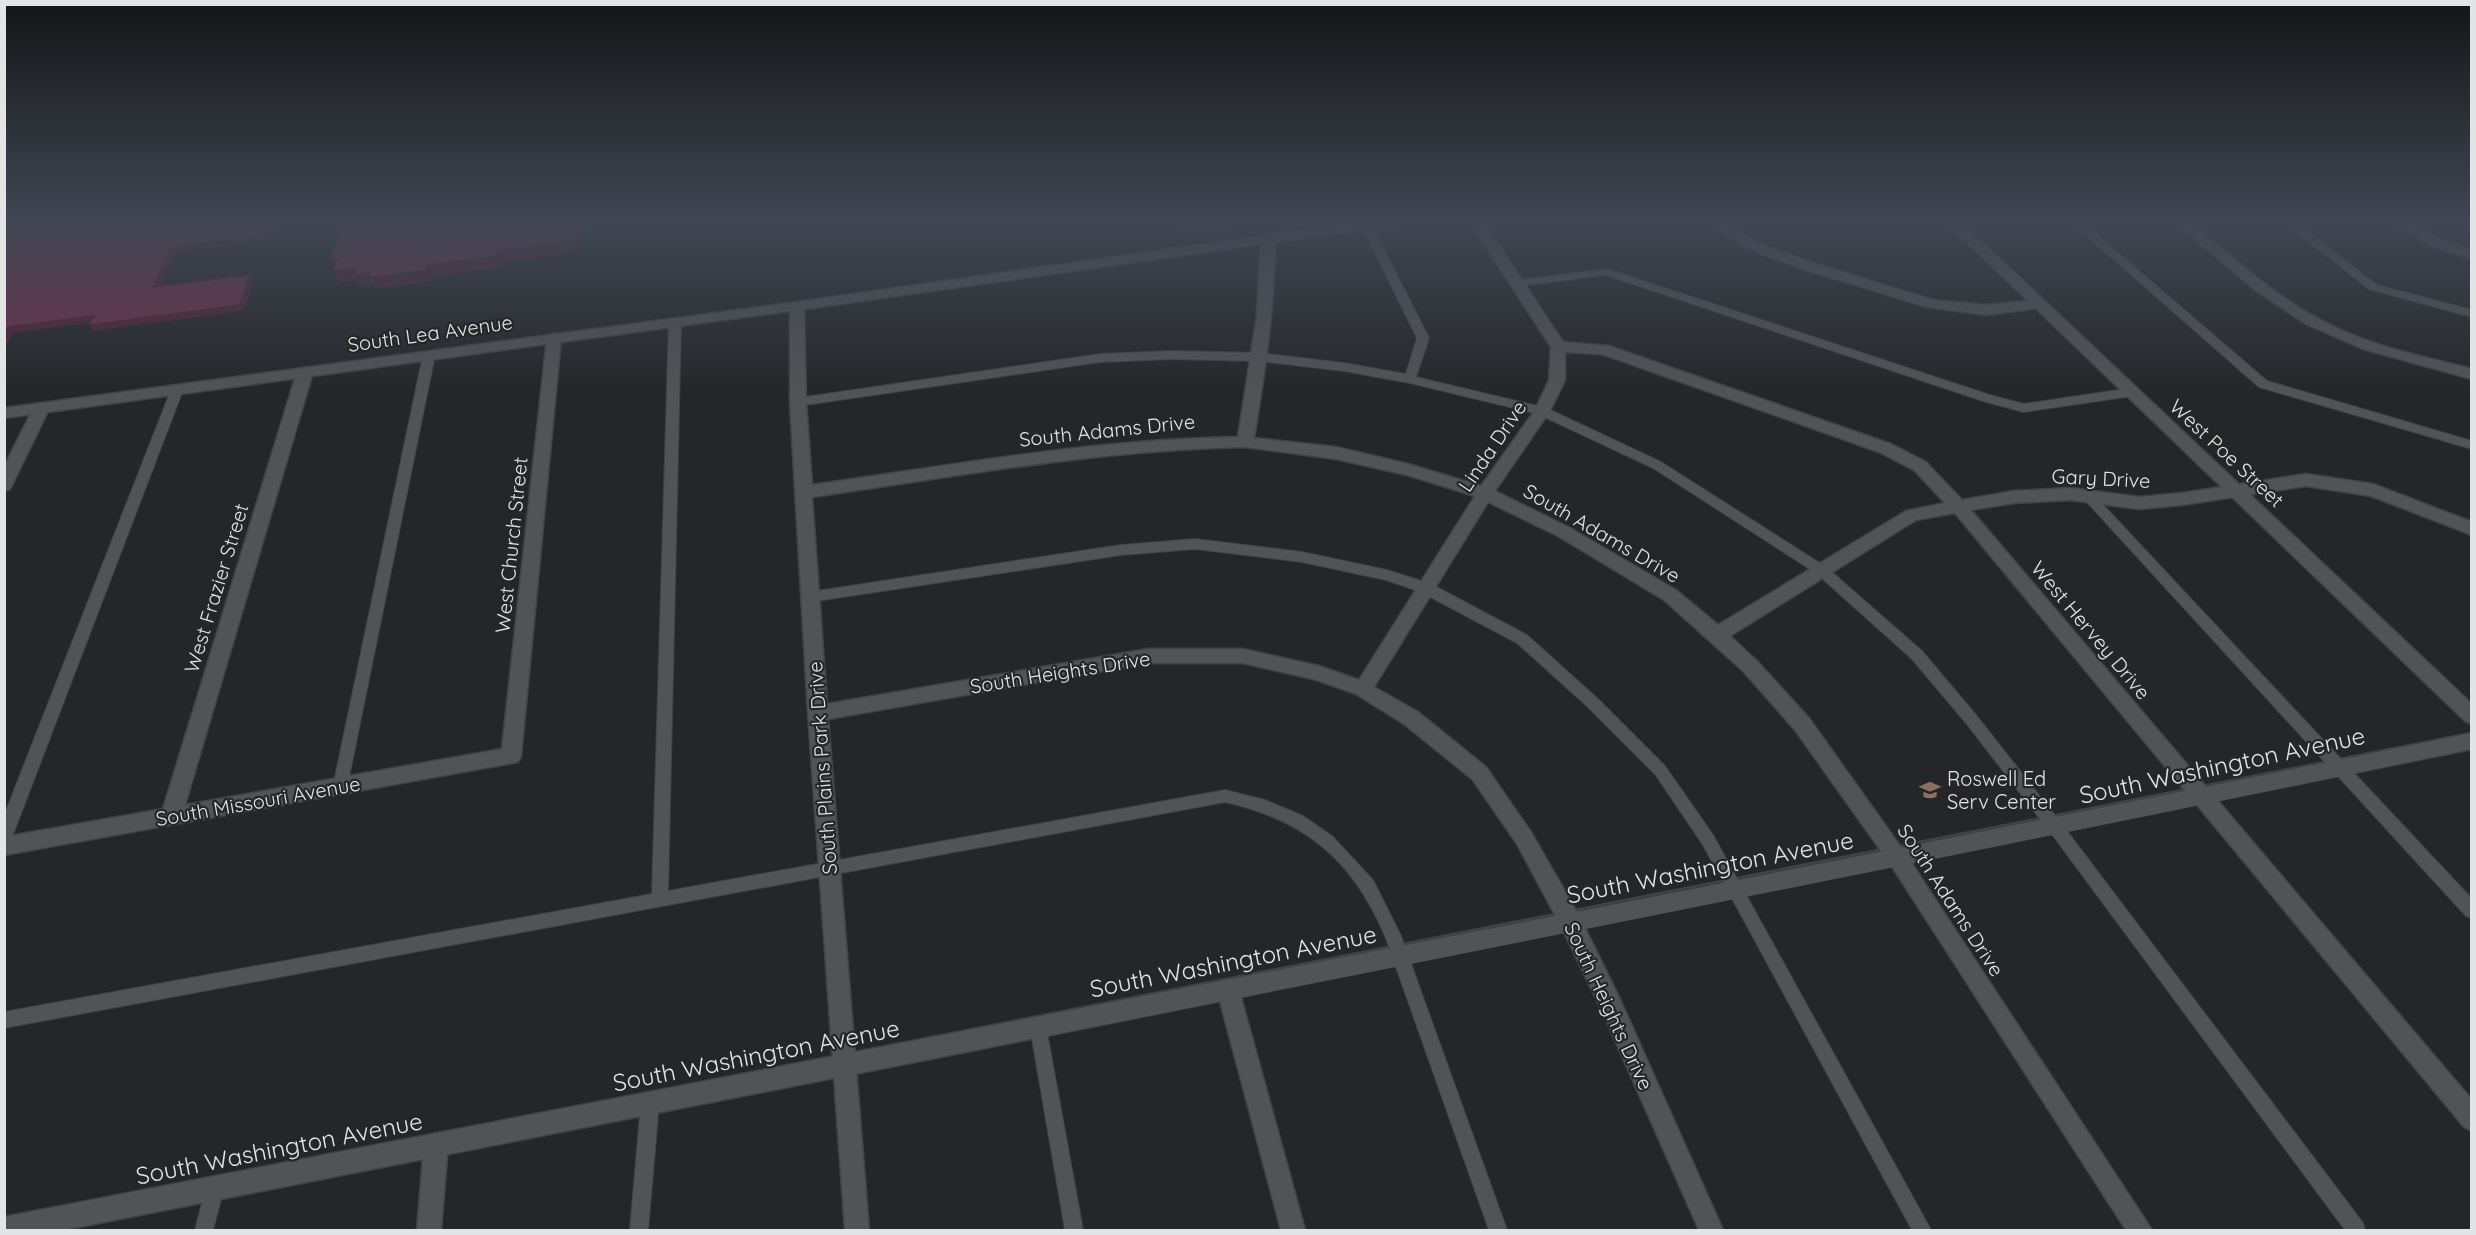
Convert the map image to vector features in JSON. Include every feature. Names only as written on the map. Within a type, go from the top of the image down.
[{"type":"street","name":"South Lea Avenue","points":[[4,413],[987,279]]},
{"type":"street","points":[[1245,442],[1260,357],[1269,279]]},
{"type":"street","points":[[1516,279],[1558,347]]},
{"type":"street","points":[[1849,279],[1932,304],[1987,310],[2038,304]]},
{"type":"street","name":"West Poe Street","points":[[2012,279],[2472,716]]},
{"type":"street","points":[[2251,279],[2272,296],[2313,323],[2359,342],[2472,375]]},
{"type":"street","name":"South Plains Park Drive","points":[[797,306],[798,402],[810,597],[857,1230]]},
{"type":"street","name":"West Church Street","points":[[511,756],[554,338]]},
{"type":"street","name":"Linda Drive","points":[[1363,689],[1485,493],[1542,411],[1557,380],[1558,347]]},
{"type":"street","name":"West Hervey Drive","points":[[1558,347],[1604,349],[1885,448],[1920,466],[1958,506],[2472,1119]]},
{"type":"street","name":"West Frazier Street","points":[[171,817],[305,372]]},
{"type":"street","points":[[4,485],[41,409]]},
{"type":"street","name":"South Adams Drive","points":[[804,492],[1094,451],[1176,443],[1245,442],[1336,453],[1408,470],[1485,493],[1564,532],[1670,595],[1750,666],[1802,724],[1898,859],[2140,1230]]},
{"type":"street","name":"Gary Drive","points":[[1717,635],[1912,515],[2014,497],[2071,494],[2139,503],[2182,499],[2306,480],[2373,490],[2472,529]]},
{"type":"street","name":"South Heights Drive","points":[[818,713],[1148,656],[1243,656],[1318,673],[1363,689],[1411,718],[1479,773],[1524,838],[1570,921],[1611,1005],[1712,1230]]},
{"type":"street","name":"South Washington Avenue","points":[[4,1230],[1570,921],[2056,828],[2472,741]]},
{"type":"street","name":"South Missouri Avenue","points":[[4,846],[511,756]]},
{"type":"street","points":[[1228,990],[1293,1230]]},
{"type":"street","points":[[429,1230],[436,1145]]},
{"type":"lane","points":[[1393,279],[1423,338],[1410,379]]},
{"type":"lane","points":[[1519,283],[1557,279]]},
{"type":"lane","points":[[1624,279],[1990,399],[2024,408],[2132,392]]},
{"type":"lane","points":[[2140,279],[2263,384],[2472,445]]},
{"type":"lane","points":[[2362,279],[2373,287],[2472,314]]},
{"type":"lane","points":[[660,900],[675,321]]},
{"type":"lane","points":[[340,787],[429,355]]},
{"type":"lane","points":[[798,402],[1100,358],[1171,355],[1260,357],[1344,367],[1410,379],[1542,411],[1657,465],[1821,570],[1866,607],[1917,655],[1971,719],[2056,828],[2356,1230]]},
{"type":"lane","points":[[4,837],[177,390]]},
{"type":"lane","points":[[2088,497],[2472,911]]},
{"type":"lane","points":[[810,597],[1121,550],[1195,544],[1302,557],[1387,575],[1426,588],[1522,639],[1593,703],[1660,770],[1708,840],[1922,1230]]},
{"type":"lane","points":[[4,1020],[1225,796],[1261,803],[1293,816],[1327,841],[1363,881],[1379,907],[1399,955],[1498,1230]]},
{"type":"lane","points":[[1038,1027],[1074,1230]]},
{"type":"lane","points":[[639,1230],[650,1103]]},
{"type":"lane","points":[[204,1230],[215,1188]]},
{"type":"building","points":[[4,279],[157,279],[153,287],[221,279],[249,279],[240,305],[89,325],[94,316],[8,327],[4,334]]},
{"type":"place","name":"Roswell Ed Serv Center","points":[[1930,790]]}]
